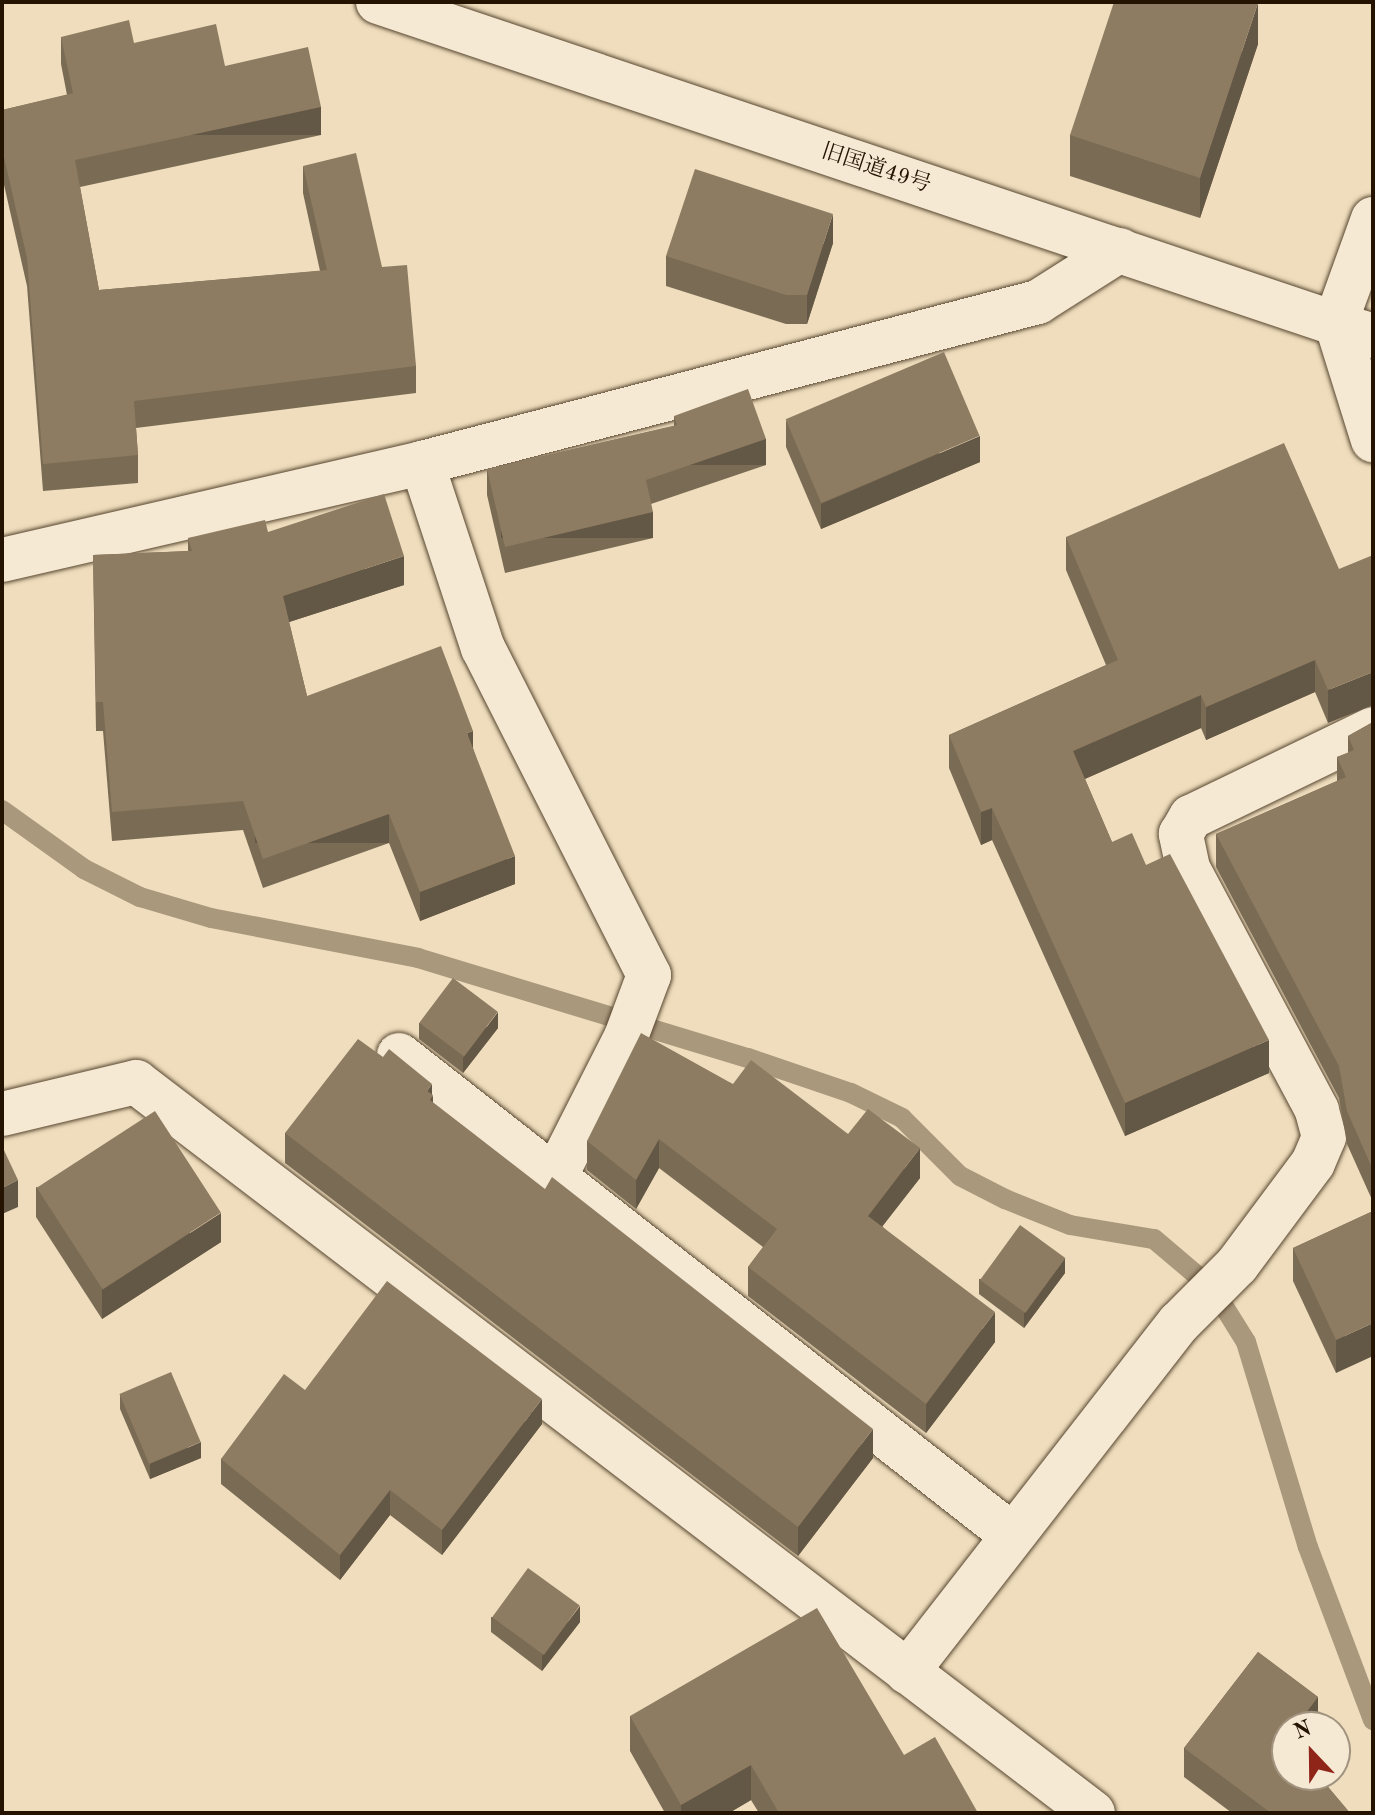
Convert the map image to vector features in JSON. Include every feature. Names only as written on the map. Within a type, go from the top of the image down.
[{"type":"street","name":"旧国道49号","points":[[378,2],[1355,329]]},
{"type":"street","points":[[1373,219],[1355,329],[1373,440]]},
{"type":"street","points":[[2,560],[422,463],[1038,302],[1120,250]]},
{"type":"street","points":[[422,463],[483,648],[642,953],[649,975],[646,992],[626,1037],[555,1177]]},
{"type":"street","points":[[907,1672],[1179,1323],[1237,1265],[1313,1163],[1324,1137],[1317,1110],[1188,868],[1181,834],[1191,817],[1373,729]]},
{"type":"street","points":[[399,1055],[1012,1535]]},
{"type":"street","points":[[2,1114],[136,1082],[1093,1813]]},
{"type":"building","points":[[1114,2],[1258,3],[1200,178],[1070,135]]},
{"type":"building","points":[[129,20],[134,43],[216,24],[225,66],[308,47],[321,107],[75,160],[99,290],[327,270],[303,166],[356,153],[382,267],[407,265],[416,366],[134,401],[138,455],[43,464],[27,258],[2,148],[2,110],[73,93],[61,37]]},
{"type":"building","points":[[695,169],[833,214],[807,295],[786,295],[666,256]]},
{"type":"building","points":[[944,352],[980,436],[821,503],[786,419]]},
{"type":"building","points":[[748,389],[766,439],[646,480],[653,512],[505,547],[487,469],[677,425],[674,416]]},
{"type":"building","points":[[1284,443],[1339,569],[1373,555],[1373,672],[1328,690],[1315,660],[1206,707],[1201,695],[1073,751],[1112,842],[1132,833],[1146,865],[1170,854],[1269,1040],[1125,1103],[992,808],[981,812],[949,735],[1118,660],[1066,537]]},
{"type":"building","points":[[384,494],[404,556],[283,596],[307,696],[441,646],[473,731],[467,733],[515,856],[420,892],[389,814],[263,859],[243,801],[112,812],[103,702],[96,702],[93,555],[192,551],[188,538],[265,520],[268,532]]},
{"type":"building","points":[[1373,722],[1373,1170],[1347,1111],[1339,1066],[1216,834],[1346,777],[1337,757],[1354,750],[1348,736]]},
{"type":"building","points":[[453,978],[498,1012],[464,1056],[419,1023]]},
{"type":"building","points":[[641,1033],[733,1084],[751,1060],[848,1134],[868,1109],[920,1148],[868,1216],[995,1312],[926,1404],[748,1267],[777,1229],[659,1139],[636,1180],[587,1141]]},
{"type":"building","points":[[358,1039],[383,1057],[389,1049],[432,1084],[427,1091],[433,1095],[430,1100],[545,1189],[552,1177],[873,1429],[798,1527],[285,1133]]},
{"type":"building","points":[[155,1111],[221,1212],[103,1289],[37,1188]]},
{"type":"building","points":[[2,1146],[18,1180],[2,1188]]},
{"type":"building","points":[[1373,1211],[1373,1323],[1336,1340],[1293,1248]]},
{"type":"building","points":[[1020,1225],[1065,1258],[1025,1313],[980,1280]]},
{"type":"building","points":[[387,1281],[542,1399],[442,1530],[390,1490],[340,1555],[221,1459],[284,1374],[305,1390]]},
{"type":"building","points":[[171,1372],[201,1442],[149,1464],[119,1394]]},
{"type":"building","points":[[528,1568],[580,1606],[544,1655],[492,1617]]},
{"type":"building","points":[[817,1608],[904,1755],[935,1737],[978,1813],[779,1813],[751,1765],[681,1805],[630,1716]]},
{"type":"building","points":[[1258,1652],[1318,1697],[1307,1711],[1271,1711],[1271,1791],[1331,1791],[1350,1813],[1271,1813],[1184,1748]]},
{"type":"waterway","points":[[2,810],[84,869],[140,897],[211,918],[418,958],[748,1058],[851,1093],[902,1118],[960,1176],[1005,1199],[1070,1225],[1154,1239],[1213,1289],[1246,1342],[1308,1547],[1373,1720]]}]
